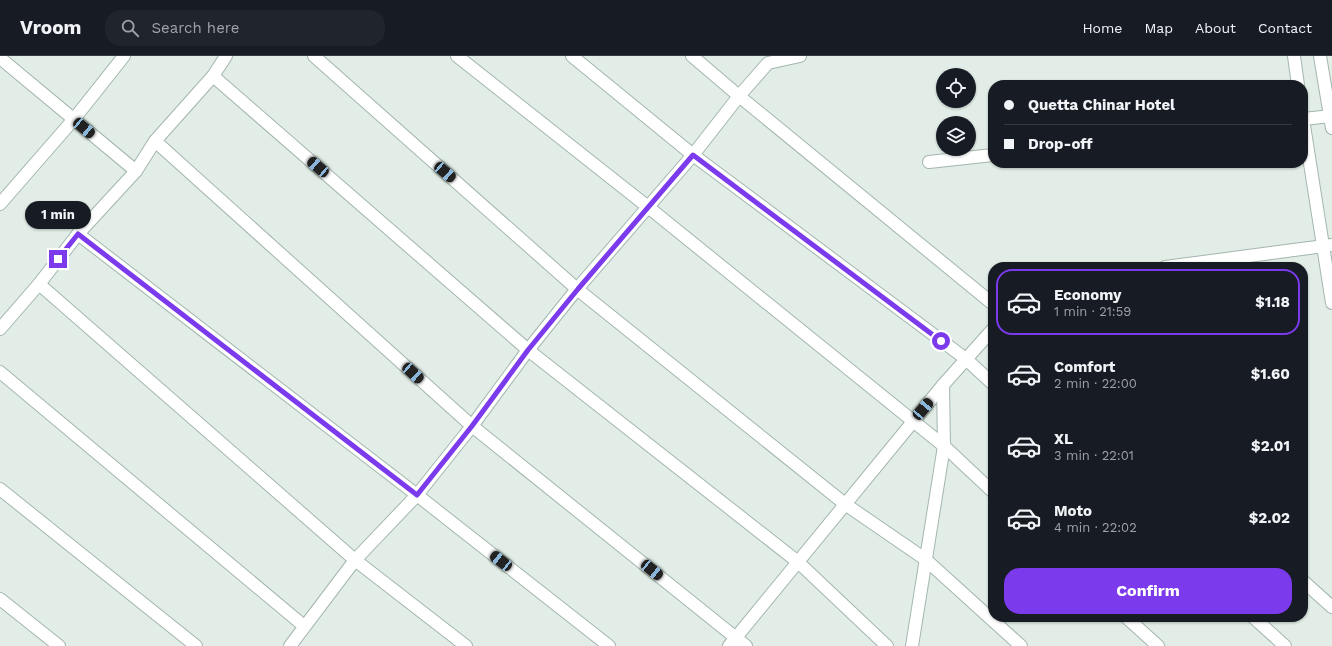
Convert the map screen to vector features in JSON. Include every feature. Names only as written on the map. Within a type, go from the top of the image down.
[{"type":"street","points":[[0,204],[74,119],[124,56]]},
{"type":"street","points":[[0,329],[39,284],[78,234],[136,171],[155,140],[213,76],[226,56]]},
{"type":"street","points":[[314,56],[578,289],[845,504],[925,559],[988,616]]},
{"type":"street","points":[[457,56],[648,207],[944,446],[988,487]]},
{"type":"street","points":[[572,56],[693,155],[966,360],[988,380]]},
{"type":"street","points":[[692,56],[988,300]]},
{"type":"street","points":[[290,646],[355,560],[417,495],[472,426],[528,350],[578,289],[693,155],[739,96],[768,63],[800,56]]},
{"type":"street","points":[[1294,56],[1297,80]]},
{"type":"street","points":[[1320,56],[1332,128]]},
{"type":"street","points":[[3,60],[136,171]]},
{"type":"street","points":[[213,76],[528,350],[798,562],[888,646]]},
{"type":"street","points":[[1308,118],[1331,116]]},
{"type":"street","points":[[155,140],[472,426],[732,642],[746,646]]},
{"type":"street","points":[[1308,144],[1328,245],[1332,303]]},
{"type":"street","points":[[929,162],[988,156]]},
{"type":"street","points":[[78,234],[417,495],[609,646]]},
{"type":"street","points":[[1202,262],[1328,245]]},
{"type":"street","points":[[39,284],[355,560],[466,646]]},
{"type":"street","points":[[732,642],[913,421],[988,335]]},
{"type":"street","points":[[0,372],[304,626]]},
{"type":"street","points":[[912,646],[944,446],[943,385]]},
{"type":"street","points":[[0,488],[196,646]]},
{"type":"street","points":[[1308,585],[1332,607]]},
{"type":"street","points":[[0,599],[59,646]]},
{"type":"street","points":[[995,622],[1021,646]]},
{"type":"street","points":[[1132,622],[1158,646]]},
{"type":"street","points":[[1259,622],[1285,646]]},
{"type":"route","points":[[58,259],[78,234],[417,495],[472,426],[528,350],[578,289],[693,155],[941,341]]}]
